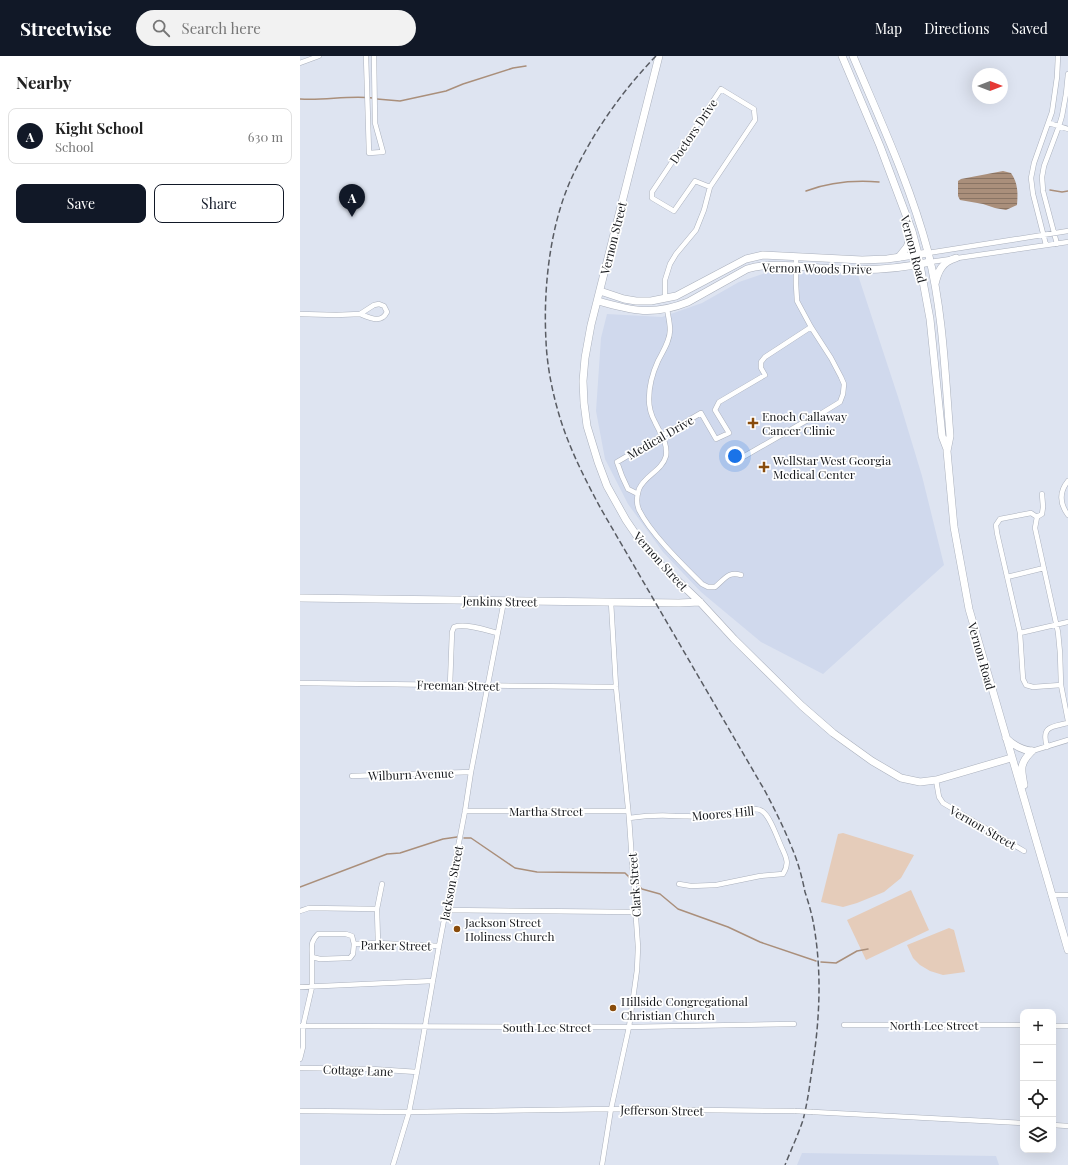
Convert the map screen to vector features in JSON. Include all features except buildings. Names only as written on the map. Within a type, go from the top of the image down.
[{"type":"street","points":[[300,63],[319,56]]},
{"type":"street","points":[[366,56],[369,153],[383,152],[375,123],[374,56]]},
{"type":"street","name":"Vernon Street","points":[[659,56],[586,347],[583,381],[587,426],[598,462],[613,498],[633,531],[660,563],[700,602],[734,639],[802,706],[833,733],[872,761],[901,778],[920,782],[936,780],[1011,758]]},
{"type":"street","name":"Vernon Road","points":[[842,56],[880,146],[912,231],[918,254],[927,299],[942,436],[947,451],[954,527],[968,609],[1051,895]]},
{"type":"street","name":"Vernon Road","points":[[853,56],[906,184],[922,230],[928,253],[941,332],[950,436],[947,451]]},
{"type":"street","points":[[1046,245],[1033,194],[1031,178],[1034,163],[1049,123],[1056,90],[1058,56]]},
{"type":"street","points":[[1057,244],[1043,191],[1042,177],[1044,166],[1059,126],[1066,94],[1068,74]]},
{"type":"street","name":"Doctors Drive","points":[[665,298],[664,286],[668,269],[676,254],[693,235],[699,224],[710,187],[755,120],[754,109],[721,89],[652,192],[652,198],[674,211],[695,181],[710,187]]},
{"type":"street","points":[[1049,123],[1068,129]]},
{"type":"street","points":[[899,257],[907,247],[912,231]]},
{"type":"street","name":"Vernon Woods Drive","points":[[600,291],[624,299],[651,301],[676,296],[746,259],[757,256],[769,255],[862,260],[928,253],[1068,231]]},
{"type":"street","name":"Vernon Woods Drive","points":[[598,301],[637,311],[655,311],[679,306],[752,268],[769,265],[857,270],[902,267],[1068,242]]},
{"type":"street","points":[[743,457],[840,402],[843,394],[844,384],[831,358],[811,328],[797,301],[796,257]]},
{"type":"street","points":[[934,286],[937,274],[942,266],[948,261],[956,258]]},
{"type":"street","points":[[665,298],[670,334],[652,377],[649,399],[652,415],[662,435],[666,450],[664,461],[658,470],[644,481],[640,487],[637,502],[639,510],[651,528],[668,548],[702,584],[708,587],[715,587],[729,575],[734,573],[741,575]]},
{"type":"street","points":[[300,314],[360,314],[375,320],[381,319],[387,312],[384,306],[379,304],[374,305],[360,314]]},
{"type":"street","name":"Medical Drive","points":[[638,494],[628,489],[617,462],[701,413],[716,439],[729,432],[715,410],[719,402],[765,375],[761,368],[761,362],[765,357],[811,328]]},
{"type":"street","points":[[1068,481],[1061,499],[1063,508],[1068,515]]},
{"type":"street","points":[[1042,494],[1042,514],[1037,517],[1035,528],[1058,632],[1061,685],[1068,722],[1050,728],[1045,732],[1044,738],[1047,747]]},
{"type":"street","points":[[1037,517],[1031,513],[1000,520],[996,525],[996,534],[1020,633],[1023,679],[1026,686],[1061,685]]},
{"type":"street","points":[[1007,577],[1044,568]]},
{"type":"street","name":"Jenkins Street","points":[[300,598],[679,603],[700,602]]},
{"type":"street","name":"Jackson Street","points":[[394,1165],[409,1112],[417,1072],[471,772],[504,601]]},
{"type":"street","name":"Clark Street","points":[[602,1165],[611,1109],[629,1027],[637,970],[638,946],[629,818],[616,687],[611,602]]},
{"type":"street","points":[[1020,633],[1068,622]]},
{"type":"street","points":[[450,685],[452,632],[454,627],[459,625],[497,633]]},
{"type":"street","name":"Freeman Street","points":[[300,683],[616,687]]},
{"type":"street","points":[[1005,737],[1022,750],[1032,751],[1068,740]]},
{"type":"street","points":[[1026,806],[1025,789],[1021,771],[1022,764],[1032,751]]},
{"type":"street","name":"Wilburn Avenue","points":[[352,776],[471,772]]},
{"type":"street","name":"Vernon Street","points":[[936,780],[939,797],[943,803],[1024,851]]},
{"type":"street","name":"Moores Hill","points":[[629,818],[648,816],[699,817],[718,816],[753,809],[763,811],[768,818],[787,859],[787,868],[782,874],[760,876],[727,884],[691,886],[679,884]]},
{"type":"street","name":"Martha Street","points":[[465,811],[628,811]]},
{"type":"street","points":[[378,943],[377,909],[382,884]]},
{"type":"street","points":[[1068,895],[1051,895],[1068,950]]},
{"type":"street","points":[[300,911],[309,908],[377,909]]},
{"type":"street","points":[[446,910],[635,912]]},
{"type":"street","name":"Parker Street","points":[[318,934],[346,934],[352,936],[354,944],[353,954],[350,958],[320,959],[312,957],[312,943],[318,934]]},
{"type":"street","name":"Parker Street","points":[[354,944],[378,943],[439,946]]},
{"type":"street","points":[[300,1059],[303,1047],[302,1026],[312,987],[312,957]]},
{"type":"street","points":[[300,987],[433,981]]},
{"type":"street","name":"South Lee Street","points":[[302,1026],[629,1027],[794,1024]]},
{"type":"street","name":"North Lee Street","points":[[844,1025],[1020,1025]]},
{"type":"street","points":[[1056,1026],[1068,1026]]},
{"type":"street","name":"Cottage Lane","points":[[300,1068],[372,1069],[417,1072]]},
{"type":"street","name":"Jefferson Street","points":[[300,1111],[409,1112],[611,1109],[795,1111],[1020,1123]]},
{"type":"street","points":[[1056,1125],[1068,1126]]},
{"type":"shaded area","points":[[1003,171],[1011,173],[1015,181],[1017,205],[1006,210],[960,200],[958,196],[958,181],[961,179]]},
{"type":"shaded area","name":"WellStar West Georgia Medical Center","points":[[768,272],[858,275],[922,476],[944,565],[823,674],[761,642],[701,592],[663,552],[628,504],[605,459],[596,411],[601,338],[607,314],[662,317],[702,303],[739,282]]},
{"type":"shaded area","points":[[843,833],[914,855],[901,878],[884,892],[843,907],[821,902],[838,834]]},
{"type":"shaded area","points":[[911,890],[929,930],[866,960],[847,920]]},
{"type":"shaded area","points":[[949,928],[954,930],[965,972],[943,975],[930,971],[920,965],[913,958],[907,945]]},
{"type":"shaded area","points":[[802,1153],[996,1156],[999,1165],[797,1165]]},
{"type":"waterway","points":[[377,99],[400,101],[446,91],[513,68],[526,66]]},
{"type":"waterway","points":[[300,99],[354,97],[373,98]]},
{"type":"waterway","points":[[806,191],[842,182],[879,182]]},
{"type":"waterway","points":[[1050,190],[1062,192],[1068,191]]},
{"type":"waterway","points":[[300,887],[387,854],[400,853],[443,839],[457,837]]},
{"type":"waterway","points":[[464,838],[471,838],[515,868],[537,872],[625,873],[629,877]]},
{"type":"waterway","points":[[637,884],[642,889],[660,894],[678,909],[728,927],[760,942],[816,961]]},
{"type":"waterway","points":[[821,962],[836,963],[857,951],[868,949]]},
{"type":"railway","points":[[656,56],[620,97],[600,127],[581,159],[565,194],[554,235],[547,278],[545,321],[549,371],[561,421],[569,444],[584,477],[601,509],[765,791],[786,833],[800,870],[816,939],[819,992],[817,1028],[805,1113],[785,1165]]},
{"type":"place","name":"Kight School","points":[[352,217]]},
{"type":"place","name":"Enoch Callaway Cancer Clinic","points":[[753,423]]},
{"type":"place","name":"WellStar West Georgia Medical Center","points":[[764,467]]},
{"type":"place","name":"Jackson Street Holiness Church","points":[[457,929]]},
{"type":"place","name":"Hillside Congregational Christian Church","points":[[613,1008]]}]
